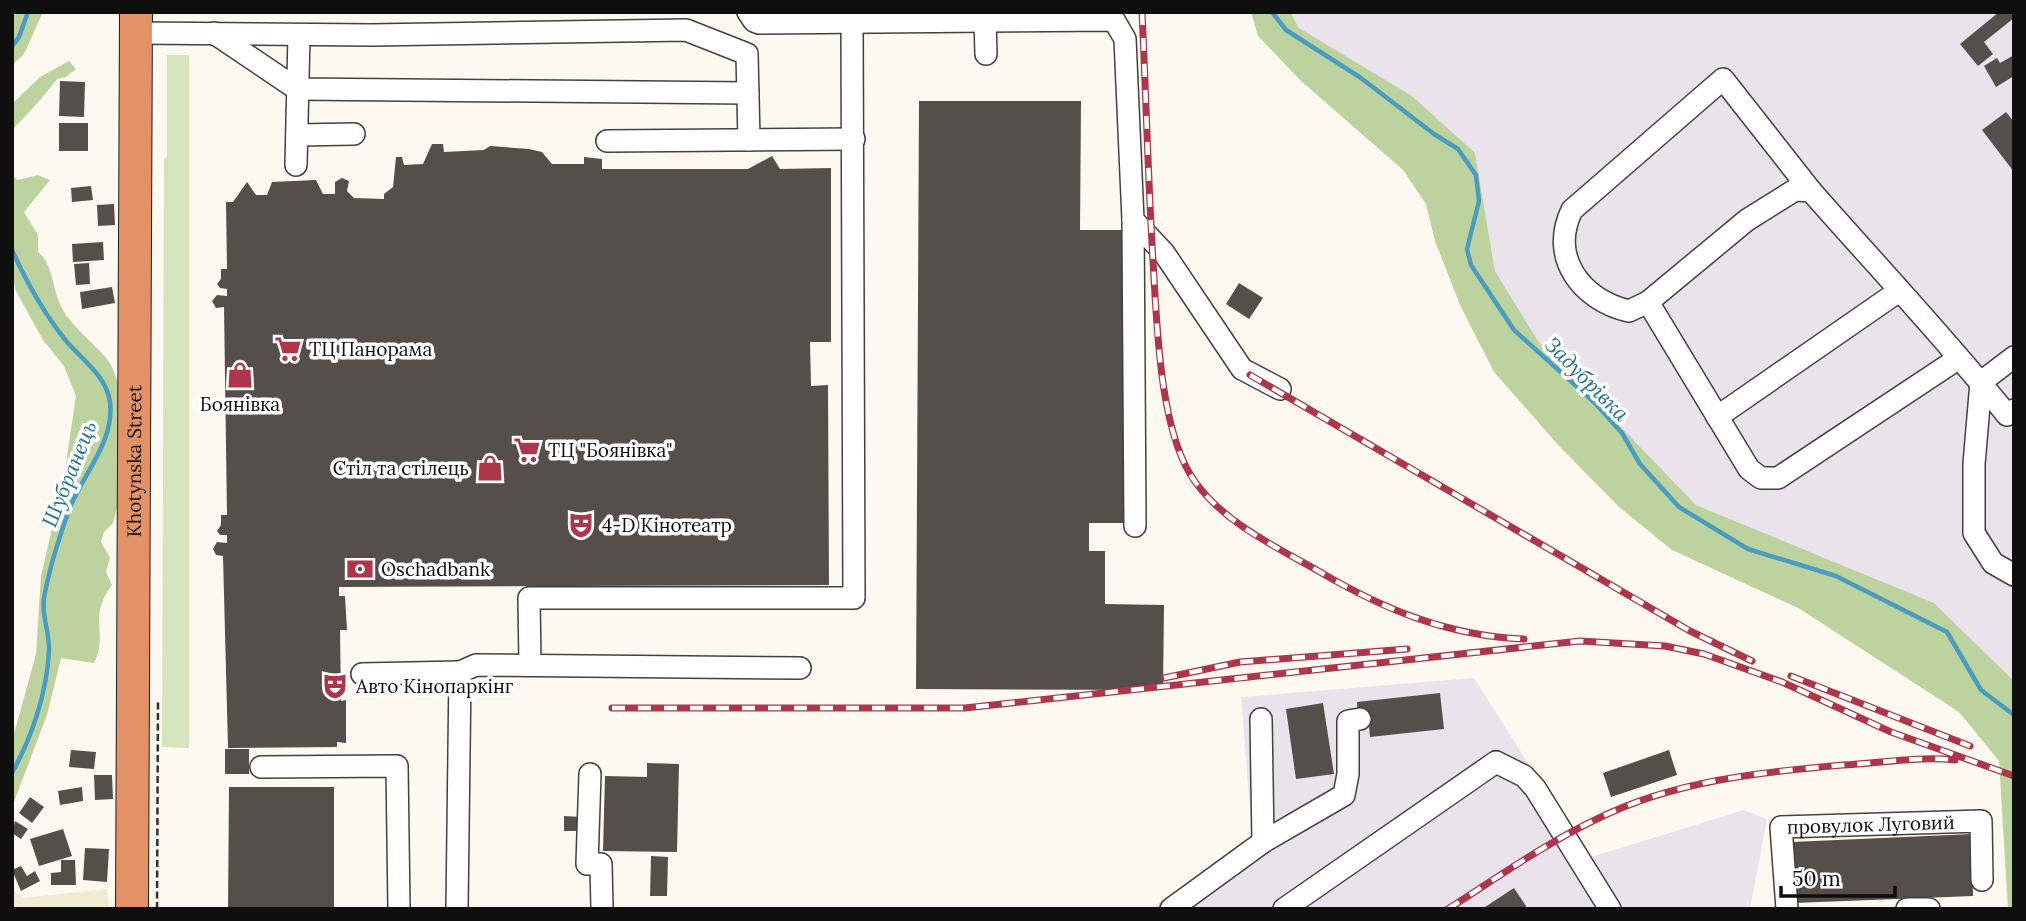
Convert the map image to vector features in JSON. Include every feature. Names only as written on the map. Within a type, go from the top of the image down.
[{"type":"highway","name":"Khotynska Street","points":[[132,909],[136,22]]},
{"type":"street","points":[[748,12],[749,17],[760,23],[1114,20],[1125,39],[1133,219],[1135,526]]},
{"type":"street","points":[[985,20],[986,54]]},
{"type":"street","points":[[136,22],[214,33],[299,35],[686,30],[747,54],[749,140]]},
{"type":"street","points":[[530,665],[529,598],[855,598],[852,23]]},
{"type":"street","points":[[214,33],[297,89],[748,93]]},
{"type":"street","points":[[296,165],[299,35]]},
{"type":"street","points":[[1811,191],[1795,190],[1747,220],[1648,302],[1629,311],[1602,301],[1570,271],[1562,246],[1563,227],[1572,210],[1723,79],[1811,191],[1981,382],[2007,415],[2014,410]]},
{"type":"street","points":[[297,135],[354,134]]},
{"type":"street","points":[[607,141],[854,139]]},
{"type":"street","points":[[1133,219],[1164,253],[1242,369],[1280,388]]},
{"type":"street","points":[[1717,417],[1899,291]]},
{"type":"street","points":[[1648,302],[1749,470],[1761,478],[1778,478],[1959,359]]},
{"type":"street","points":[[2014,357],[1981,382],[1973,464],[1974,533],[1993,563],[2014,575]]},
{"type":"street","points":[[362,674],[460,672],[477,664],[800,668]]},
{"type":"street","points":[[457,909],[460,672]]},
{"type":"street","points":[[1261,719],[1263,842]]},
{"type":"street","points":[[1171,909],[1263,842],[1344,795],[1348,774],[1348,722],[1360,719]]},
{"type":"street","points":[[1284,909],[1496,762],[1524,776],[1535,788],[1610,909]]},
{"type":"street","points":[[261,767],[397,766],[399,909]]},
{"type":"street","points":[[590,774],[587,864],[601,864],[601,909]]},
{"type":"street","name":"провулок Луговий","points":[[1787,909],[1781,827],[1981,821],[1982,880]]},
{"type":"street","points":[[1908,909],[1929,909]]},
{"type":"shaded area","points":[[1290,12],[2014,12],[2014,681],[1934,603],[1696,505],[1538,341],[1495,271],[1475,153],[1299,28]]},
{"type":"shaded area","points":[[1474,678],[1588,858],[1744,810],[1767,819],[1750,909],[1151,909],[1252,835],[1241,697]]},
{"type":"shaded area","points":[[12,889],[23,898],[107,889],[109,909],[12,909]]},
{"type":"green space","points":[[12,12],[43,12],[24,54],[12,65]]},
{"type":"green space","points":[[1251,12],[1290,12],[1299,28],[1412,96],[1475,153],[1495,271],[1538,341],[1696,505],[1934,603],[2014,681],[2014,909],[2008,909],[1999,761],[1959,712],[1800,609],[1672,550],[1619,507],[1560,447],[1494,372],[1460,305],[1435,241],[1426,204],[1403,170],[1300,80],[1258,36]]},
{"type":"green space","points":[[167,55],[189,55],[189,748],[162,747],[164,159],[167,157]]},
{"type":"green space","points":[[69,61],[76,69],[66,77],[57,79],[12,130],[12,104],[40,77]]},
{"type":"green space","points":[[38,175],[50,180],[24,212],[38,235],[38,252],[47,264],[63,310],[107,359],[116,376],[121,394],[125,478],[113,523],[104,532],[101,542],[110,558],[106,572],[112,585],[101,607],[98,653],[94,663],[61,658],[47,715],[12,807],[12,741],[36,654],[41,576],[64,477],[76,396],[64,366],[43,340],[16,291],[12,273],[12,176],[18,180]]},
{"type":"building","points":[[1999,12],[2014,12],[2014,18],[1984,42],[1993,54],[1978,66],[1960,44]]},
{"type":"building","points":[[2014,55],[2014,76],[1996,87],[1984,66],[1997,58],[2000,63]]},
{"type":"building","points":[[60,81],[85,82],[84,117],[59,116]]},
{"type":"building","points":[[919,101],[1081,101],[1080,230],[1125,230],[1124,523],[1089,523],[1089,551],[1105,551],[1105,604],[1164,605],[1163,690],[916,689]]},
{"type":"building","points":[[2006,112],[2014,122],[2014,172],[1982,130]]},
{"type":"building","points":[[59,123],[88,123],[88,151],[59,151]]},
{"type":"building","name":"ТЦ \"Боянівка\"","points":[[432,144],[443,144],[444,152],[484,150],[490,146],[529,149],[542,152],[552,164],[584,164],[584,157],[602,159],[602,169],[748,169],[772,156],[780,169],[831,168],[831,342],[810,342],[811,386],[828,385],[829,585],[339,587],[339,596],[345,596],[347,630],[340,630],[341,701],[346,700],[346,743],[337,742],[337,747],[228,748],[223,556],[216,555],[213,549],[217,542],[227,543],[227,535],[220,535],[217,531],[221,525],[221,515],[227,515],[224,307],[216,308],[212,301],[217,295],[227,296],[227,289],[220,288],[217,284],[221,279],[221,269],[227,269],[226,202],[233,202],[247,182],[256,195],[267,195],[272,182],[316,180],[323,194],[335,194],[335,182],[342,178],[349,181],[347,191],[354,198],[384,199],[384,194],[393,187],[396,157],[402,157],[404,165],[423,164]]},
{"type":"building","points":[[91,186],[93,200],[72,202],[71,188]]},
{"type":"building","points":[[114,204],[115,225],[98,226],[97,205]]},
{"type":"building","points":[[103,242],[104,260],[73,262],[72,244]]},
{"type":"building","points":[[89,263],[90,284],[76,285],[74,264]]},
{"type":"building","points":[[1239,283],[1263,298],[1249,319],[1226,304]]},
{"type":"building","points":[[112,287],[115,303],[82,309],[80,292]]},
{"type":"building","points":[[1440,693],[1444,729],[1370,737],[1368,714],[1358,715],[1357,702]]},
{"type":"building","points":[[1323,703],[1334,774],[1296,779],[1286,709]]},
{"type":"building","points":[[225,749],[249,749],[249,774],[225,774]]},
{"type":"building","points":[[71,750],[96,752],[94,769],[69,767]]},
{"type":"building","points":[[1669,750],[1677,775],[1611,797],[1603,773]]},
{"type":"building","points":[[647,763],[679,764],[677,852],[603,851],[605,776],[647,777]]},
{"type":"building","points":[[94,775],[112,775],[113,799],[95,800]]},
{"type":"building","points":[[82,787],[83,801],[60,805],[58,791]]},
{"type":"building","points":[[229,787],[334,787],[334,909],[228,909]]},
{"type":"building","points":[[30,797],[44,807],[32,823],[19,813]]},
{"type":"building","points":[[564,816],[582,817],[581,831],[564,831]]},
{"type":"building","points":[[15,821],[28,829],[21,839],[12,833]]},
{"type":"building","points":[[63,829],[72,856],[39,866],[30,839]]},
{"type":"building","points":[[1972,834],[1973,896],[1794,903],[1792,842]]},
{"type":"building","points":[[85,848],[109,849],[107,882],[83,880]]},
{"type":"building","points":[[651,856],[668,857],[667,896],[650,896]]},
{"type":"building","points":[[61,860],[75,860],[76,885],[51,885],[51,873],[61,872]]},
{"type":"building","points":[[21,866],[27,876],[35,871],[40,881],[21,891],[12,870]]},
{"type":"building","points":[[1514,888],[1528,909],[1482,909]]},
{"type":"waterway","name":"Шубранець","points":[[12,46],[19,37],[28,12]]},
{"type":"waterway","name":"Задубрівка","points":[[1272,12],[1286,30],[1361,78],[1458,149],[1476,175],[1479,201],[1467,249],[1471,265],[1514,330],[1595,403],[1622,433],[1640,464],[1679,507],[1748,549],[1836,576],[1947,632],[1981,690],[2014,715]]},
{"type":"waterway","name":"Шубранець","points":[[12,250],[51,321],[104,384],[110,402],[108,431],[103,445],[69,510],[51,565],[43,604],[49,644],[48,667],[32,729],[12,773]]},
{"type":"railway","points":[[1142,12],[1151,230],[1162,377],[1174,436],[1196,483],[1222,511],[1254,534],[1369,598],[1444,627],[1496,637],[1524,639]]},
{"type":"railway","points":[[1250,375],[1690,631],[1752,661]]},
{"type":"railway","points":[[612,708],[965,708],[1580,641],[1665,646],[1704,654],[1782,682],[1891,732],[2014,776]]},
{"type":"railway","points":[[1164,678],[1240,662],[1407,649]]},
{"type":"railway","points":[[1791,676],[1970,746]]},
{"type":"railway","points":[[1448,909],[1560,838],[1628,805],[1657,795],[1718,780],[1781,771],[1913,759],[1955,760]]},
{"type":"place","name":"ТЦ Панорама","points":[[288,349]]},
{"type":"place","name":"Боянівка","points":[[240,375]]},
{"type":"place","name":"ТЦ \"Боянівка\"","points":[[527,450]]},
{"type":"place","name":"Стіл та стілець","points":[[490,468]]},
{"type":"place","name":"4-D Кінотеатр","points":[[581,525]]},
{"type":"place","name":"Oschadbank","points":[[360,569]]},
{"type":"place","name":"Авто Кінопаркінг","points":[[335,686]]}]
